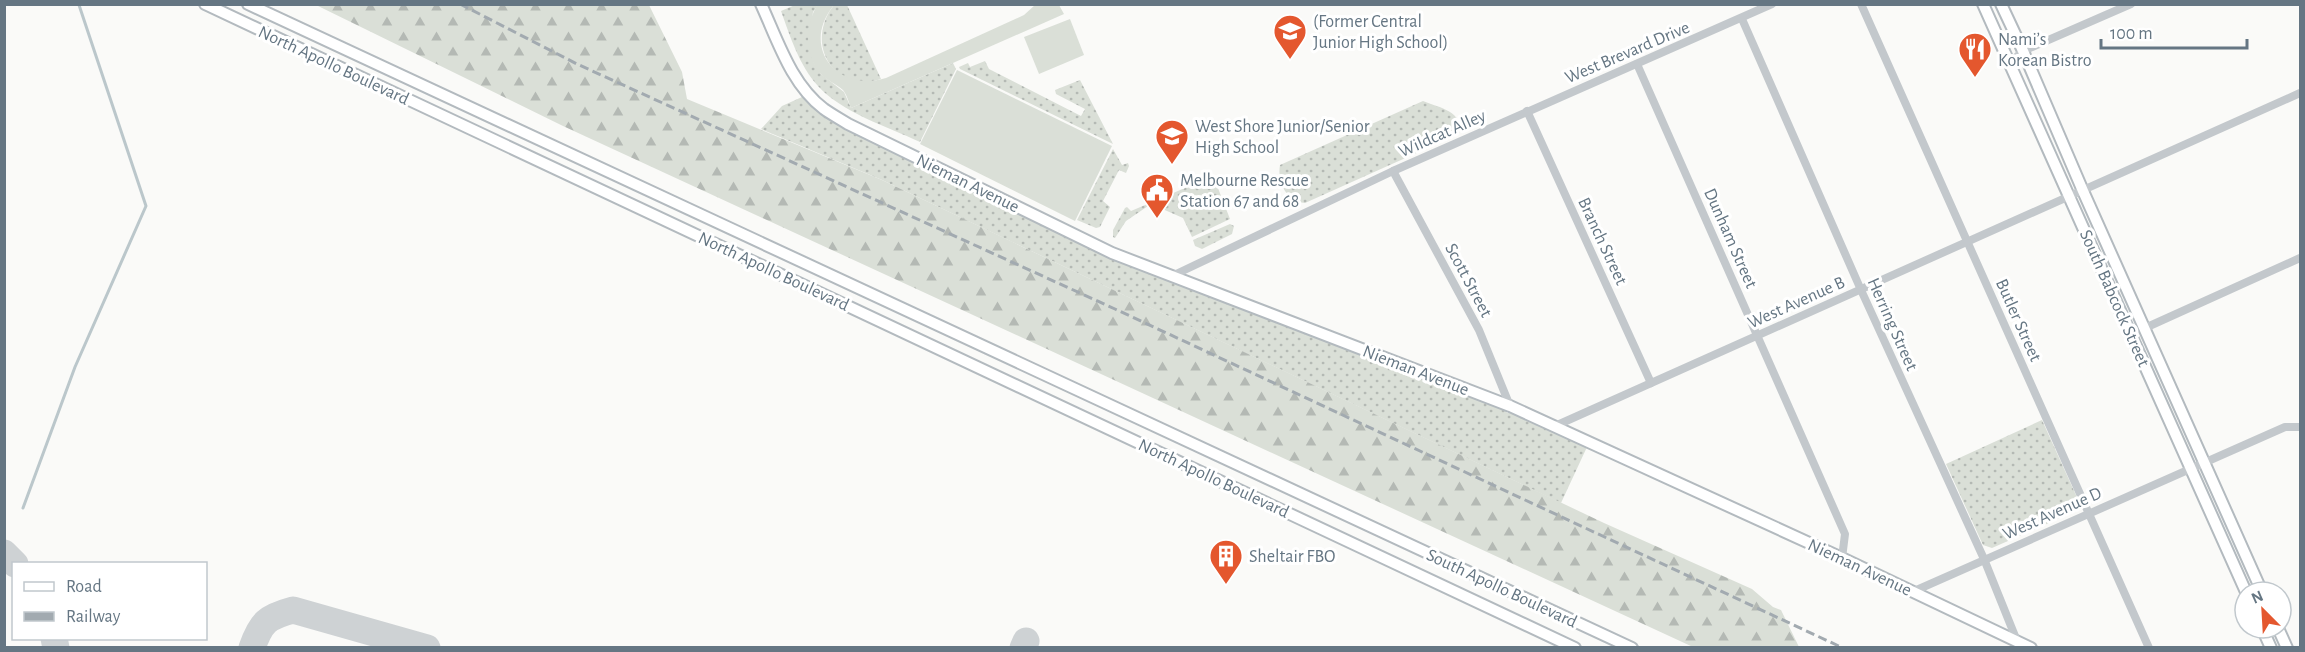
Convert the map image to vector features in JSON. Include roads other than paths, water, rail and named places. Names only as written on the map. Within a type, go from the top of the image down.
[{"type":"street","name":"North Apollo Boulevard","points":[[205,4],[1344,538]]},
{"type":"street","name":"North Apollo Boulevard","points":[[248,4],[1373,528]]},
{"type":"street","name":"West Brevard Drive","points":[[1527,111],[1772,4]]},
{"type":"street","name":"Butler Street","points":[[1861,4],[2149,648]]},
{"type":"street","name":"South Babcock Street","points":[[1983,4],[2241,580]]},
{"type":"street","name":"South Babcock Street","points":[[2001,4],[2257,580]]},
{"type":"street","points":[[2010,63],[2023,51],[2131,4]]},
{"type":"street","name":"Nieman Avenue","points":[[762,5],[792,72],[804,91],[823,109],[848,123],[1112,253],[1510,406],[1842,558],[2031,648]]},
{"type":"street","name":"Herring Street","points":[[1742,19],[1861,290],[1984,559],[2017,641]]},
{"type":"street","name":"Dunham Street","points":[[1637,64],[1845,534],[1842,558]]},
{"type":"street","name":"West Avenue B","points":[[1555,426],[2301,93]]},
{"type":"street","name":"Wildcat Alley","points":[[1174,275],[1393,171],[1527,111]]},
{"type":"street","name":"Branch Street","points":[[1527,111],[1651,382]]},
{"type":"street","name":"Scott Street","points":[[1393,171],[1479,330],[1510,406]]},
{"type":"street","points":[[2145,328],[2301,258]]},
{"type":"street","name":"West Avenue D","points":[[1912,592],[2285,427],[2301,427]]},
{"type":"street","name":"South Apollo Boulevard","points":[[1373,528],[1632,648]]},
{"type":"street","name":"South Apollo Boulevard","points":[[1344,538],[1575,648]]},
{"type":"waterway","points":[[23,508],[75,367],[146,206],[79,5]]},
{"type":"railway","points":[[460,4],[577,64],[1115,309],[1843,648]]},
{"type":"place","name":"(Former Central Junior High School)","points":[[1290,60]]},
{"type":"place","name":"Nami’s Korean Bistro","points":[[1975,78]]},
{"type":"place","name":"West Shore Junior/Senior High School","points":[[1172,165]]},
{"type":"place","name":"Melbourne Rescue Station 67 and 68","points":[[1157,219]]},
{"type":"place","name":"Sheltair FBO","points":[[1226,585]]}]
